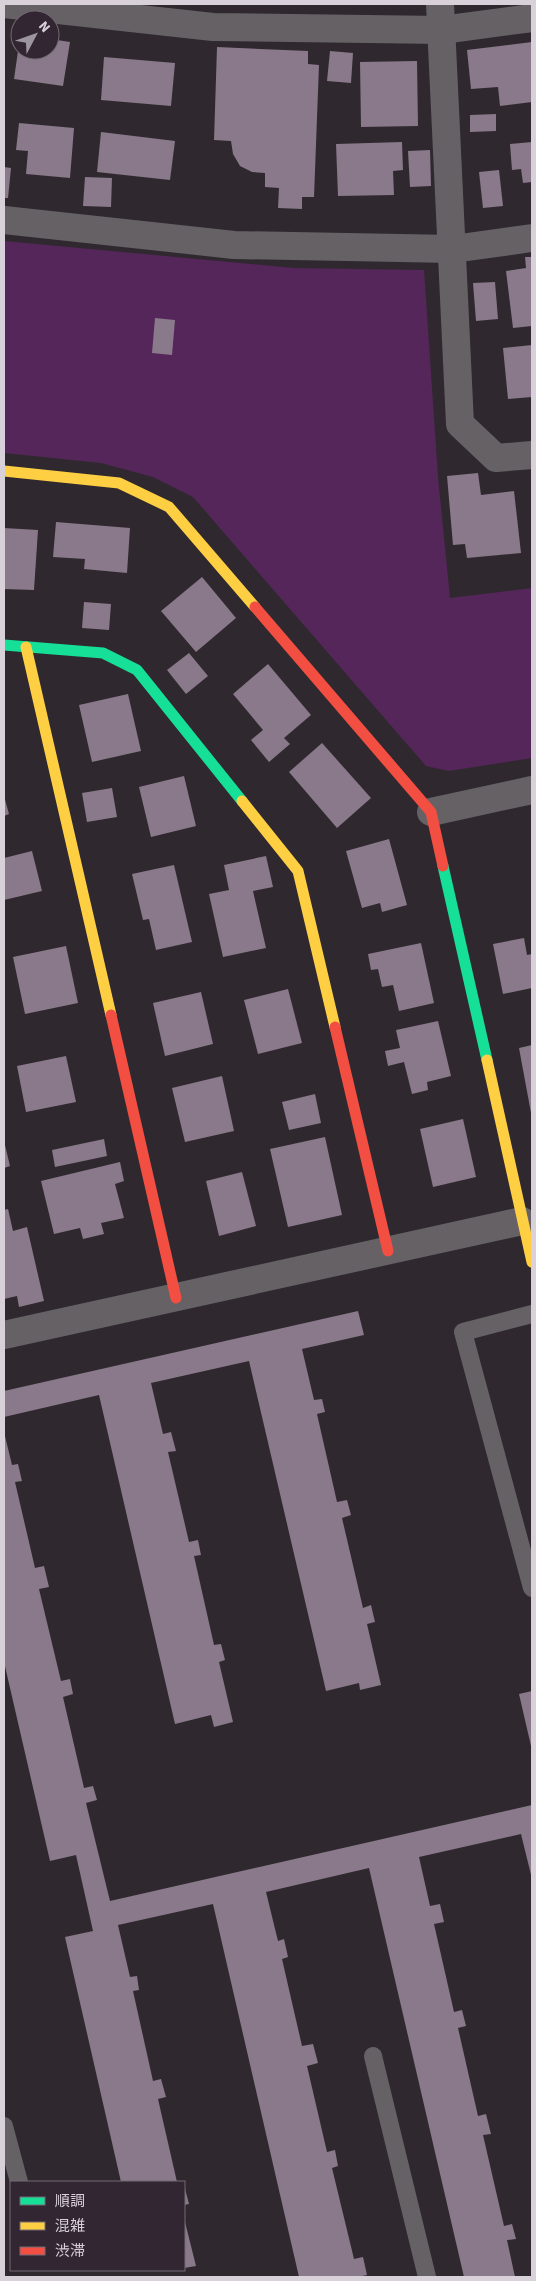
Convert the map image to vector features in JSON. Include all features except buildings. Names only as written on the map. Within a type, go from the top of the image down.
[{"type":"street","points":[[4,4],[213,27],[441,17],[532,18]]},
{"type":"street","points":[[441,17],[460,424],[496,458],[532,455]]},
{"type":"street","points":[[4,220],[234,245],[453,249],[532,238]]},
{"type":"street","points":[[4,471],[118,483],[168,507],[431,812],[532,1262]]},
{"type":"street","points":[[4,645],[103,653],[137,670],[298,871],[388,1251]]},
{"type":"street","points":[[26,647],[176,1298]]},
{"type":"street","points":[[431,812],[532,790]]},
{"type":"street","points":[[4,1335],[522,1221]]},
{"type":"lane","points":[[532,1314],[463,1332],[532,1588]]},
{"type":"lane","points":[[373,2056],[427,2277]]},
{"type":"lane","points":[[4,2126],[19,2181]]},
{"type":"shaded area","points":[[4,241],[294,268],[424,270],[438,477],[450,598],[532,588],[532,758],[449,771],[426,766],[193,497],[153,477],[101,463],[4,453]]},
{"type":"traffic: fast","points":[[4,645],[103,653],[137,670],[242,801]]},
{"type":"traffic: fast","points":[[443,866],[487,1060]]},
{"type":"traffic: slow","points":[[4,471],[119,483],[169,507],[255,607]]},
{"type":"traffic: slow","points":[[26,647],[111,1015]]},
{"type":"traffic: slow","points":[[242,801],[298,871],[335,1027]]},
{"type":"traffic: slow","points":[[487,1060],[532,1262]]},
{"type":"traffic: jam","points":[[255,607],[431,812],[443,866]]},
{"type":"traffic: jam","points":[[111,1015],[176,1298]]},
{"type":"traffic: jam","points":[[335,1027],[388,1251]]}]
